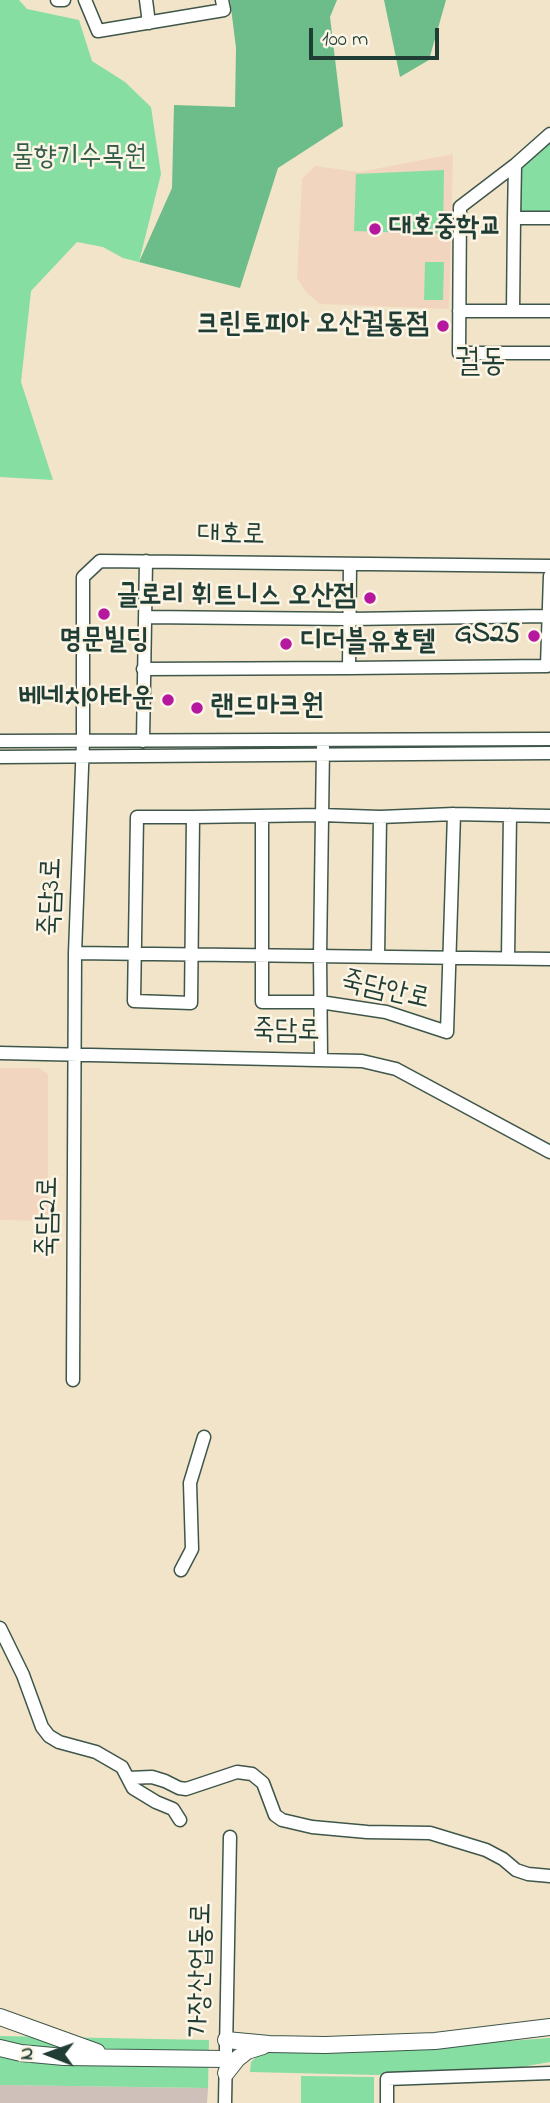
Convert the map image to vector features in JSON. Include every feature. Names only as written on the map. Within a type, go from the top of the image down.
[{"type":"main road","points":[[0,2017],[93,2051],[141,2058],[226,2066],[247,2051],[269,2044]]},
{"type":"main road","points":[[226,2040],[326,2045],[435,2040],[550,2027]]},
{"type":"main road","points":[[0,2048],[64,2057],[141,2058]]},
{"type":"street","points":[[57,0],[64,0]]},
{"type":"street","points":[[85,0],[98,31],[224,10],[222,0]]},
{"type":"street","points":[[146,0],[149,23]]},
{"type":"street","points":[[550,134],[460,207],[459,311],[459,353],[550,353]]},
{"type":"street","points":[[513,311],[515,165]]},
{"type":"street","points":[[514,218],[550,219]]},
{"type":"street","points":[[459,311],[550,311]]},
{"type":"street","name":"대호로","points":[[83,741],[83,577],[100,561],[550,566]]},
{"type":"street","points":[[143,741],[146,561]]},
{"type":"street","points":[[349,668],[350,564]]},
{"type":"street","points":[[144,668],[547,666],[550,576]]},
{"type":"street","points":[[145,617],[350,619],[548,616]]},
{"type":"street","points":[[0,741],[550,739]]},
{"type":"street","name":"죽담안로","points":[[321,1058],[323,740]]},
{"type":"street","name":"죽담3로","points":[[75,1055],[75,953],[83,741]]},
{"type":"street","points":[[0,757],[550,753]]},
{"type":"street","points":[[193,817],[191,1003],[134,1001],[137,817],[321,816],[380,817],[454,814],[550,816]]},
{"type":"street","name":"죽담안로","points":[[262,816],[262,1002],[320,1002],[386,1012],[447,1032],[454,814]]},
{"type":"street","points":[[508,958],[510,815]]},
{"type":"street","name":"죽담안로","points":[[378,957],[380,817]]},
{"type":"street","name":"죽담안로","points":[[75,953],[550,959]]},
{"type":"street","name":"죽담로","points":[[0,1054],[321,1058],[362,1061],[396,1069],[550,1152]]},
{"type":"street","name":"죽담2로","points":[[73,1380],[75,1055]]},
{"type":"street","points":[[181,1570],[192,1549],[190,1483],[204,1437]]},
{"type":"street","points":[[0,1628],[23,1675],[42,1727],[59,1742],[96,1752],[122,1767],[133,1788],[173,1809],[180,1820]]},
{"type":"street","points":[[128,1779],[152,1777],[179,1788],[186,1788],[237,1772],[252,1774],[262,1783],[275,1815],[282,1820],[312,1827],[368,1832],[430,1833],[486,1850],[516,1870],[550,1876]]},
{"type":"street","name":"가장산업동로","points":[[225,2103],[230,1837]]},
{"type":"street","points":[[387,2103],[387,2079],[550,2073]]},
{"type":"shaded area","name":"대호중학교","points":[[453,154],[449,309],[320,304],[306,292],[297,278],[302,179],[315,166],[359,172]]},
{"type":"shaded area","points":[[0,1068],[39,1068],[48,1074],[48,1221],[0,1220]]},
{"type":"shaded area","points":[[0,2085],[208,2088],[207,2103],[0,2103]]},
{"type":"green space","name":"물향기수목원","points":[[0,0],[19,0],[27,9],[79,20],[92,61],[125,82],[151,107],[161,174],[139,262],[123,258],[103,247],[77,242],[31,291],[21,382],[53,480],[0,477]]},
{"type":"green space","points":[[230,0],[337,0],[330,17],[343,126],[278,168],[240,288],[139,262],[172,188],[174,105],[235,107],[236,48]]},
{"type":"green space","points":[[384,0],[446,0],[429,60],[400,77]]},
{"type":"green space","points":[[550,140],[550,215],[518,214],[517,170]]},
{"type":"green space","points":[[444,170],[443,234],[354,231],[356,174]]},
{"type":"green space","points":[[425,262],[444,262],[443,300],[424,300]]},
{"type":"green space","points":[[0,2036],[209,2040],[208,2088],[0,2085]]},
{"type":"green space","points":[[550,2038],[550,2062],[521,2067],[377,2075],[250,2072],[251,2062],[264,2050],[439,2046]]},
{"type":"green space","points":[[301,2076],[374,2077],[374,2103],[301,2103]]},
{"type":"place","name":"대호중학교","points":[[375,229]]},
{"type":"place","name":"크린토피아 오산궐동점","points":[[443,326]]},
{"type":"place","name":"글로리 휘트니스 오산점","points":[[370,598]]},
{"type":"place","name":"명문빌딩","points":[[104,614]]},
{"type":"place","name":"GS25","points":[[534,636]]},
{"type":"place","name":"디더블유호텔","points":[[286,644]]},
{"type":"place","name":"베네치아타운","points":[[168,700]]},
{"type":"place","name":"랜드마크원","points":[[197,708]]},
{"type":"district","name":"궐동","points":[[480,365]]}]
